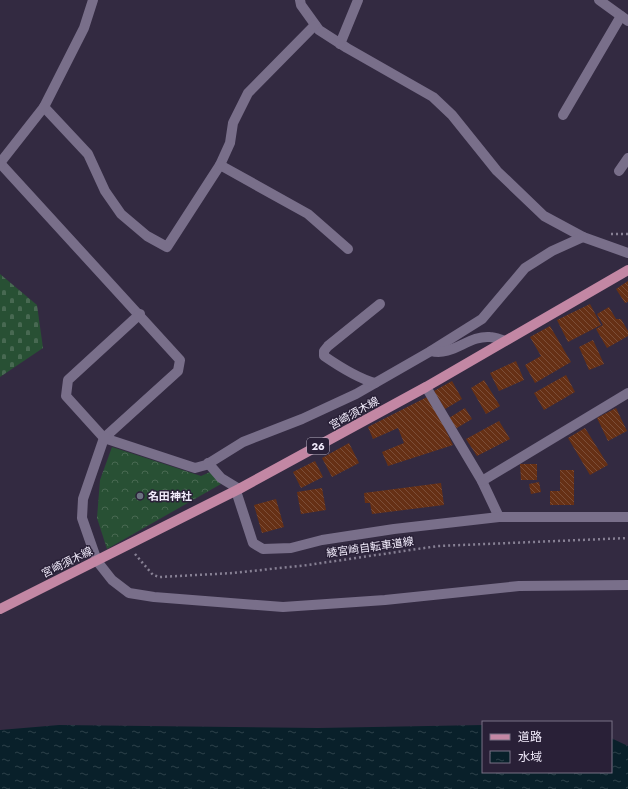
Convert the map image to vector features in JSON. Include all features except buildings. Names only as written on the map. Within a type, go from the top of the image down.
[{"type":"main road","name":"宮崎須木線","points":[[0,609],[238,490],[426,387],[628,270]]},
{"type":"street","points":[[92,0],[84,28],[44,107],[0,163],[140,314],[180,360],[178,371],[104,438],[83,499],[82,518],[97,561],[112,580],[129,593],[154,597],[283,607],[385,600],[520,586],[628,585]]},
{"type":"street","points":[[300,0],[315,25],[340,44],[433,97],[452,115],[497,171],[544,216],[583,237],[628,253]]},
{"type":"street","points":[[340,44],[358,0]]},
{"type":"street","points":[[563,115],[624,18],[600,0]]},
{"type":"street","points":[[44,107],[88,154],[105,192],[120,214],[147,236],[167,247],[220,165],[230,143],[233,124],[248,93],[315,25]]},
{"type":"street","points":[[619,171],[628,158]]},
{"type":"street","points":[[220,165],[308,214],[348,249]]},
{"type":"street","points":[[140,314],[68,380],[66,396],[104,438],[179,464],[195,468],[208,463],[243,442],[302,419],[375,383],[431,351],[482,319],[525,268],[552,250],[583,237]]},
{"type":"street","points":[[375,383],[362,380],[331,361],[324,356],[324,351],[328,346],[380,304]]},
{"type":"street","points":[[431,351],[439,353],[474,339],[490,336],[505,341]]},
{"type":"street","points":[[426,387],[482,482],[499,518]]},
{"type":"street","points":[[482,482],[628,393]]},
{"type":"street","points":[[208,463],[220,478],[238,490],[253,543],[263,549],[291,548],[322,540],[387,530],[499,518],[628,517]]},
{"type":"path","name":"綾宮崎自転車道線","points":[[129,545],[153,575],[160,577],[233,573],[308,565],[438,546],[628,538]]},
{"type":"green space","points":[[0,274],[37,305],[43,348],[0,377]]},
{"type":"green space","points":[[112,447],[201,476],[210,472],[221,484],[107,549],[97,518],[100,480]]},
{"type":"water","points":[[59,725],[318,728],[482,725],[482,773],[612,773],[612,738],[628,746],[628,789],[0,789],[0,730]]},
{"type":"place","name":"名田神社","points":[[140,496]]}]
